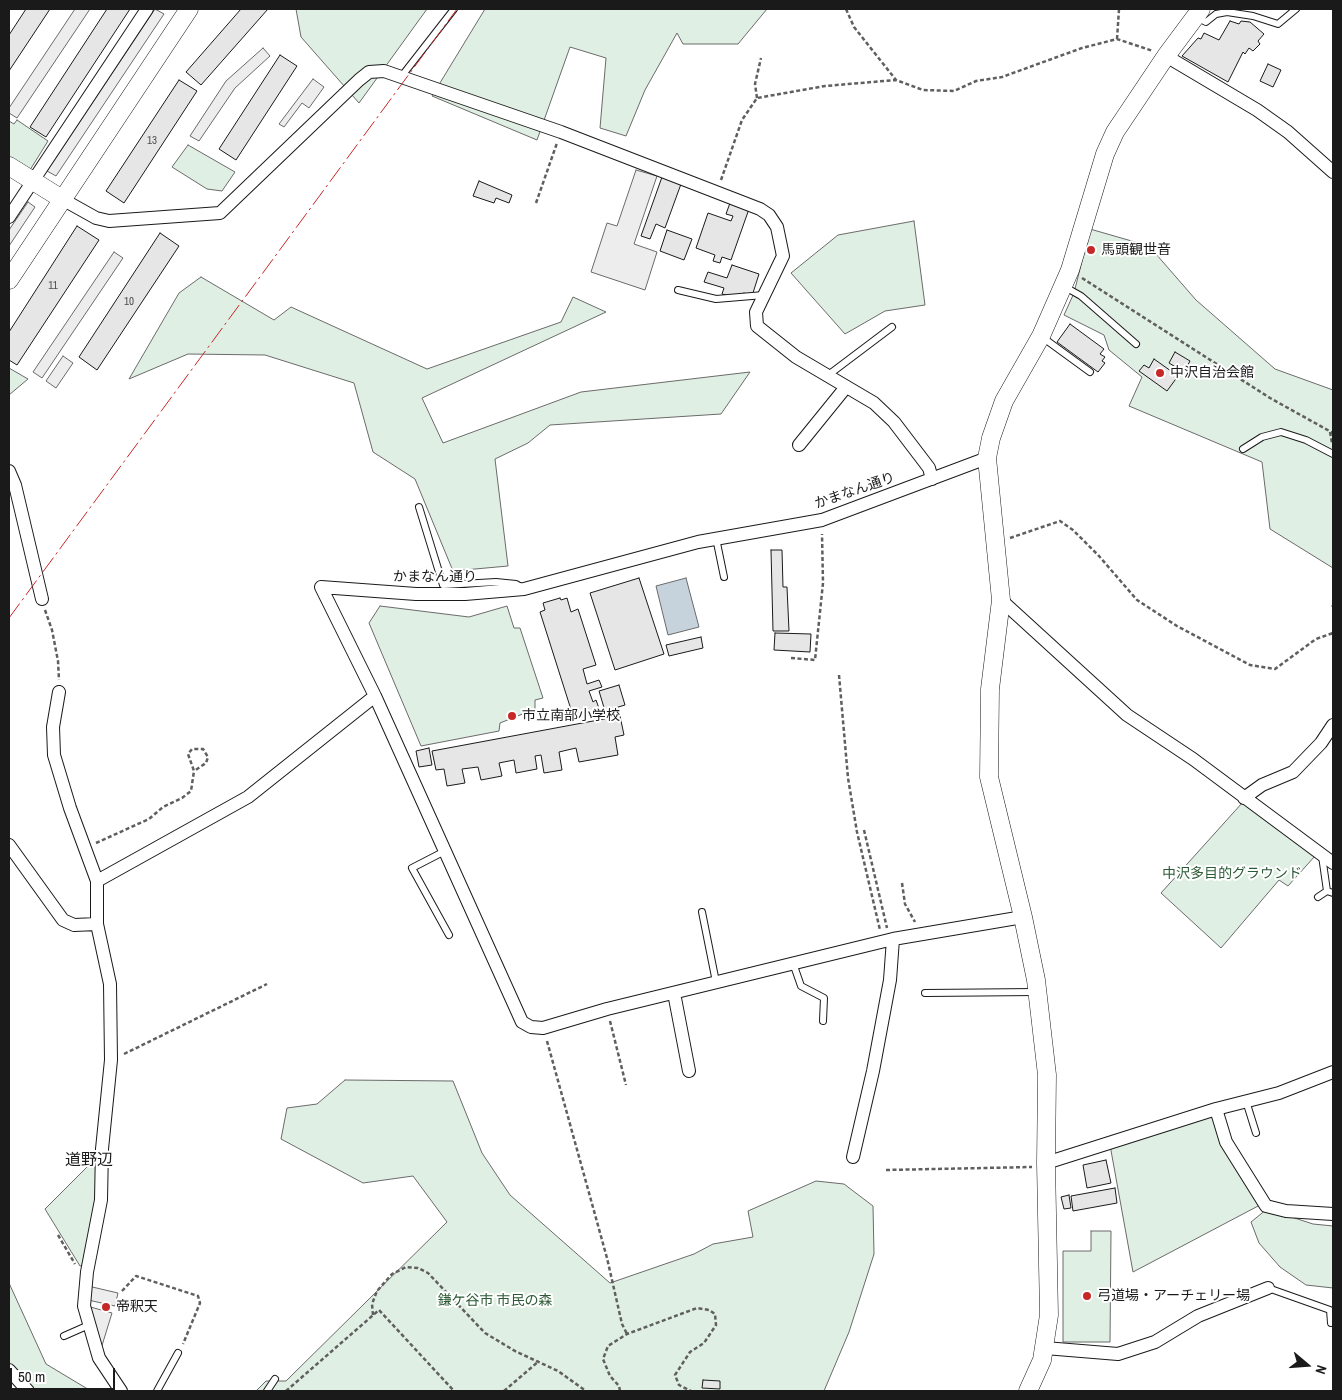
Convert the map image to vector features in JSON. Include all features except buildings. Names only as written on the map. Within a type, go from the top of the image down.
[{"type":"street","points":[[9,218],[147,9]]},
{"type":"street","points":[[9,280],[189,9]]},
{"type":"street","points":[[1028,1391],[1046,1348],[1049,1315],[1046,1163],[1047,1075],[1038,992],[1023,917],[989,777],[990,689],[1000,600],[987,458],[991,438],[1004,401],[1041,336],[1067,278],[1106,154],[1116,132],[1166,56],[1198,13]]},
{"type":"street","points":[[1166,56],[1257,110],[1302,144],[1333,172]]},
{"type":"street","points":[[9,166],[96,218],[109,221],[220,213],[369,72],[384,71],[561,132],[655,170],[717,191],[760,209],[777,226],[783,256],[756,312],[757,326],[796,357],[874,404],[894,422],[929,468],[932,480]]},
{"type":"street","points":[[799,445],[846,387]]},
{"type":"street","name":"かまなん通り","points":[[375,696],[321,587],[416,594],[465,594],[524,589],[716,538],[822,520],[987,458]]},
{"type":"street","points":[[9,471],[15,485],[42,599]]},
{"type":"street","points":[[1000,600],[1127,715],[1193,759],[1328,860]]},
{"type":"street","points":[[59,692],[53,727],[54,755],[97,881],[97,924],[110,984],[111,1060],[102,1149],[101,1200],[87,1272],[84,1306],[99,1358],[121,1391]]},
{"type":"street","points":[[97,881],[248,797],[375,696],[522,1022],[531,1027],[543,1028],[607,1009],[792,962],[888,940],[1023,917]]},
{"type":"street","points":[[1244,798],[1262,785],[1293,772],[1321,743],[1333,725]]},
{"type":"street","points":[[9,845],[63,920],[74,925],[97,924]]},
{"type":"street","points":[[853,1157],[873,1071],[888,989],[888,940]]},
{"type":"street","points":[[674,993],[688,1071]]},
{"type":"street","points":[[1046,1163],[1216,1109],[1278,1093],[1333,1072]]},
{"type":"street","points":[[1216,1109],[1226,1142],[1266,1206],[1286,1211],[1333,1214]]},
{"type":"street","points":[[1046,1348],[1118,1354],[1155,1342],[1198,1316],[1268,1288]]},
{"type":"street","points":[[9,1370],[28,1391]]},
{"type":"lane","points":[[401,77],[454,9]]},
{"type":"lane","points":[[1198,13],[1206,22],[1216,14],[1227,12],[1253,16],[1278,24],[1296,9]]},
{"type":"lane","points":[[1067,278],[1081,296],[1136,344]]},
{"type":"lane","points":[[678,290],[716,300],[764,295]]},
{"type":"lane","points":[[827,376],[892,327]]},
{"type":"lane","points":[[1041,336],[1090,372]]},
{"type":"lane","points":[[1243,448],[1262,437],[1281,432],[1306,440],[1333,454]]},
{"type":"lane","points":[[419,507],[443,585],[496,582],[516,584],[524,589]]},
{"type":"lane","points":[[716,538],[724,577]]},
{"type":"lane","points":[[445,851],[412,868],[450,934]]},
{"type":"lane","points":[[1318,897],[1330,892],[1328,860]]},
{"type":"lane","points":[[702,912],[716,982]]},
{"type":"lane","points":[[792,962],[800,986],[824,998],[823,1021]]},
{"type":"lane","points":[[925,993],[1038,992]]},
{"type":"lane","points":[[1246,1101],[1256,1133]]},
{"type":"lane","points":[[1268,1288],[1330,1310],[1331,1323]]},
{"type":"lane","points":[[64,1336],[89,1325]]},
{"type":"lane","points":[[157,1391],[178,1353]]},
{"type":"lane","points":[[267,1391],[275,1379]]},
{"type":"path","points":[[846,9],[854,27],[896,80]]},
{"type":"path","points":[[1117,39],[1119,9]]},
{"type":"path","points":[[757,98],[825,86],[896,80],[923,90],[954,91],[976,81],[1002,77],[1082,48],[1117,39],[1166,56]]},
{"type":"path","points":[[717,191],[742,120],[757,98],[755,84],[761,58]]},
{"type":"path","points":[[536,203],[561,132]]},
{"type":"path","points":[[1067,278],[1263,394],[1333,433]]},
{"type":"path","points":[[791,658],[815,660],[823,583],[822,520]]},
{"type":"path","points":[[994,541],[1045,528],[1060,521],[1073,530],[1099,556],[1137,600],[1177,626],[1250,665],[1275,670],[1316,639],[1333,633]]},
{"type":"path","points":[[42,599],[57,653],[59,692]]},
{"type":"path","points":[[839,676],[847,770],[856,823],[888,940]]},
{"type":"path","points":[[85,848],[149,819],[163,807],[182,798],[191,791],[194,771],[188,754],[192,749],[203,749],[208,756],[206,763],[194,771]]},
{"type":"path","points":[[864,830],[888,940]]},
{"type":"path","points":[[902,883],[905,904],[921,934]]},
{"type":"path","points":[[111,1060],[267,984]]},
{"type":"path","points":[[607,1009],[626,1085]]},
{"type":"path","points":[[543,1028],[607,1258],[622,1324],[627,1334]]},
{"type":"path","points":[[886,1170],[1034,1167],[1046,1163]]},
{"type":"path","points":[[58,1235],[80,1272],[87,1272]]},
{"type":"path","points":[[373,1315],[372,1304],[377,1291],[392,1274],[406,1267],[418,1268],[428,1273],[485,1334],[515,1351],[558,1371],[586,1391]]},
{"type":"path","points":[[122,1292],[136,1276],[198,1296],[200,1303],[192,1326],[178,1353]]},
{"type":"path","points":[[620,1391],[619,1386],[610,1376],[603,1359],[608,1346],[627,1334],[697,1308],[709,1310],[715,1314],[716,1326],[704,1343],[690,1352],[676,1375],[679,1385],[691,1391]]},
{"type":"path","points":[[286,1391],[379,1310],[454,1391]]},
{"type":"path","points":[[504,1391],[539,1361]]},
{"type":"green space","points":[[296,9],[427,9],[359,103],[301,37]]},
{"type":"green space","points":[[485,9],[767,9],[738,44],[683,44],[677,33],[645,90],[626,136],[600,128],[606,58],[570,47],[537,140],[432,96]]},
{"type":"green space","points":[[17,120],[48,141],[30,170],[9,157],[9,121],[14,124]]},
{"type":"green space","points":[[188,145],[235,172],[222,191],[207,189],[172,167]]},
{"type":"green space","points":[[914,221],[925,305],[885,311],[845,334],[791,273],[838,235]]},
{"type":"green space","points":[[1090,229],[1149,246],[1196,300],[1275,369],[1333,390],[1333,568],[1270,529],[1262,462],[1129,406],[1142,377],[1109,350],[1104,335],[1064,315],[1074,293]]},
{"type":"green space","points":[[201,277],[274,320],[291,307],[427,369],[561,322],[573,297],[606,312],[422,398],[443,443],[581,392],[750,372],[721,414],[550,425],[528,443],[495,459],[508,566],[453,571],[415,479],[373,452],[354,383],[265,355],[188,354],[129,379],[179,293]]},
{"type":"green space","points":[[9,368],[28,379],[9,395]]},
{"type":"green space","points":[[380,606],[469,617],[507,606],[514,628],[520,628],[543,698],[535,700],[535,709],[500,723],[499,731],[421,746],[369,623]]},
{"type":"green space","name":"中沢多目的グラウンド","points":[[1243,802],[1315,856],[1288,886],[1279,880],[1221,948],[1161,893]]},
{"type":"green space","name":"鎌ケ谷市 市民の森","points":[[345,1080],[453,1081],[482,1153],[510,1195],[610,1283],[694,1254],[713,1244],[753,1237],[748,1211],[816,1181],[844,1184],[873,1206],[874,1254],[849,1332],[824,1391],[256,1391],[266,1381],[286,1381],[447,1222],[413,1176],[363,1183],[281,1139],[287,1108],[317,1104]]},
{"type":"green space","points":[[1212,1113],[1260,1205],[1133,1272],[1110,1145]]},
{"type":"green space","points":[[97,1157],[98,1201],[86,1265],[80,1266],[45,1209]]},
{"type":"green space","points":[[1267,1209],[1313,1224],[1333,1226],[1333,1288],[1306,1285],[1280,1267],[1259,1243],[1251,1222]]},
{"type":"green space","name":"弓道場・アーチェリー場","points":[[1091,1231],[1111,1231],[1110,1342],[1063,1342],[1063,1251],[1091,1251]]},
{"type":"green space","points":[[9,1283],[46,1364],[91,1391],[34,1391],[9,1364]]},
{"type":"shaded area","points":[[75,9],[90,9],[17,118],[9,113],[9,108]]},
{"type":"shaded area","points":[[155,9],[164,14],[56,176],[47,171]]},
{"type":"shaded area","points":[[263,48],[270,56],[235,88],[199,141],[190,136],[226,81]]},
{"type":"shaded area","points":[[313,79],[324,87],[309,108],[302,103],[284,127],[279,124]]},
{"type":"shaded area","points":[[636,170],[657,176],[634,244],[657,252],[645,290],[591,272],[607,223],[617,226]]},
{"type":"shaded area","points":[[28,202],[35,207],[9,246],[9,230]]},
{"type":"shaded area","points":[[114,252],[123,258],[42,378],[33,372]]},
{"type":"shaded area","points":[[63,356],[73,363],[56,388],[46,381]]},
{"type":"shaded area","points":[[686,578],[699,627],[668,635],[656,586]]},
{"type":"shaded area","points":[[88,1286],[118,1293],[115,1306],[88,1300]]},
{"type":"shaded area","points":[[87,1306],[112,1313],[100,1352]]},
{"type":"power","points":[[9,618],[457,9]]},
{"type":"place","name":"馬頭観世音","points":[[1091,250]]},
{"type":"place","name":"中沢自治会館","points":[[1160,373]]},
{"type":"place","name":"市立南部小学校","points":[[512,716]]},
{"type":"place","name":"弓道場・アーチェリー場","points":[[1087,1296]]},
{"type":"place","name":"帝釈天","points":[[106,1307]]},
{"type":"district","name":"道野辺","points":[[89,1161]]}]
